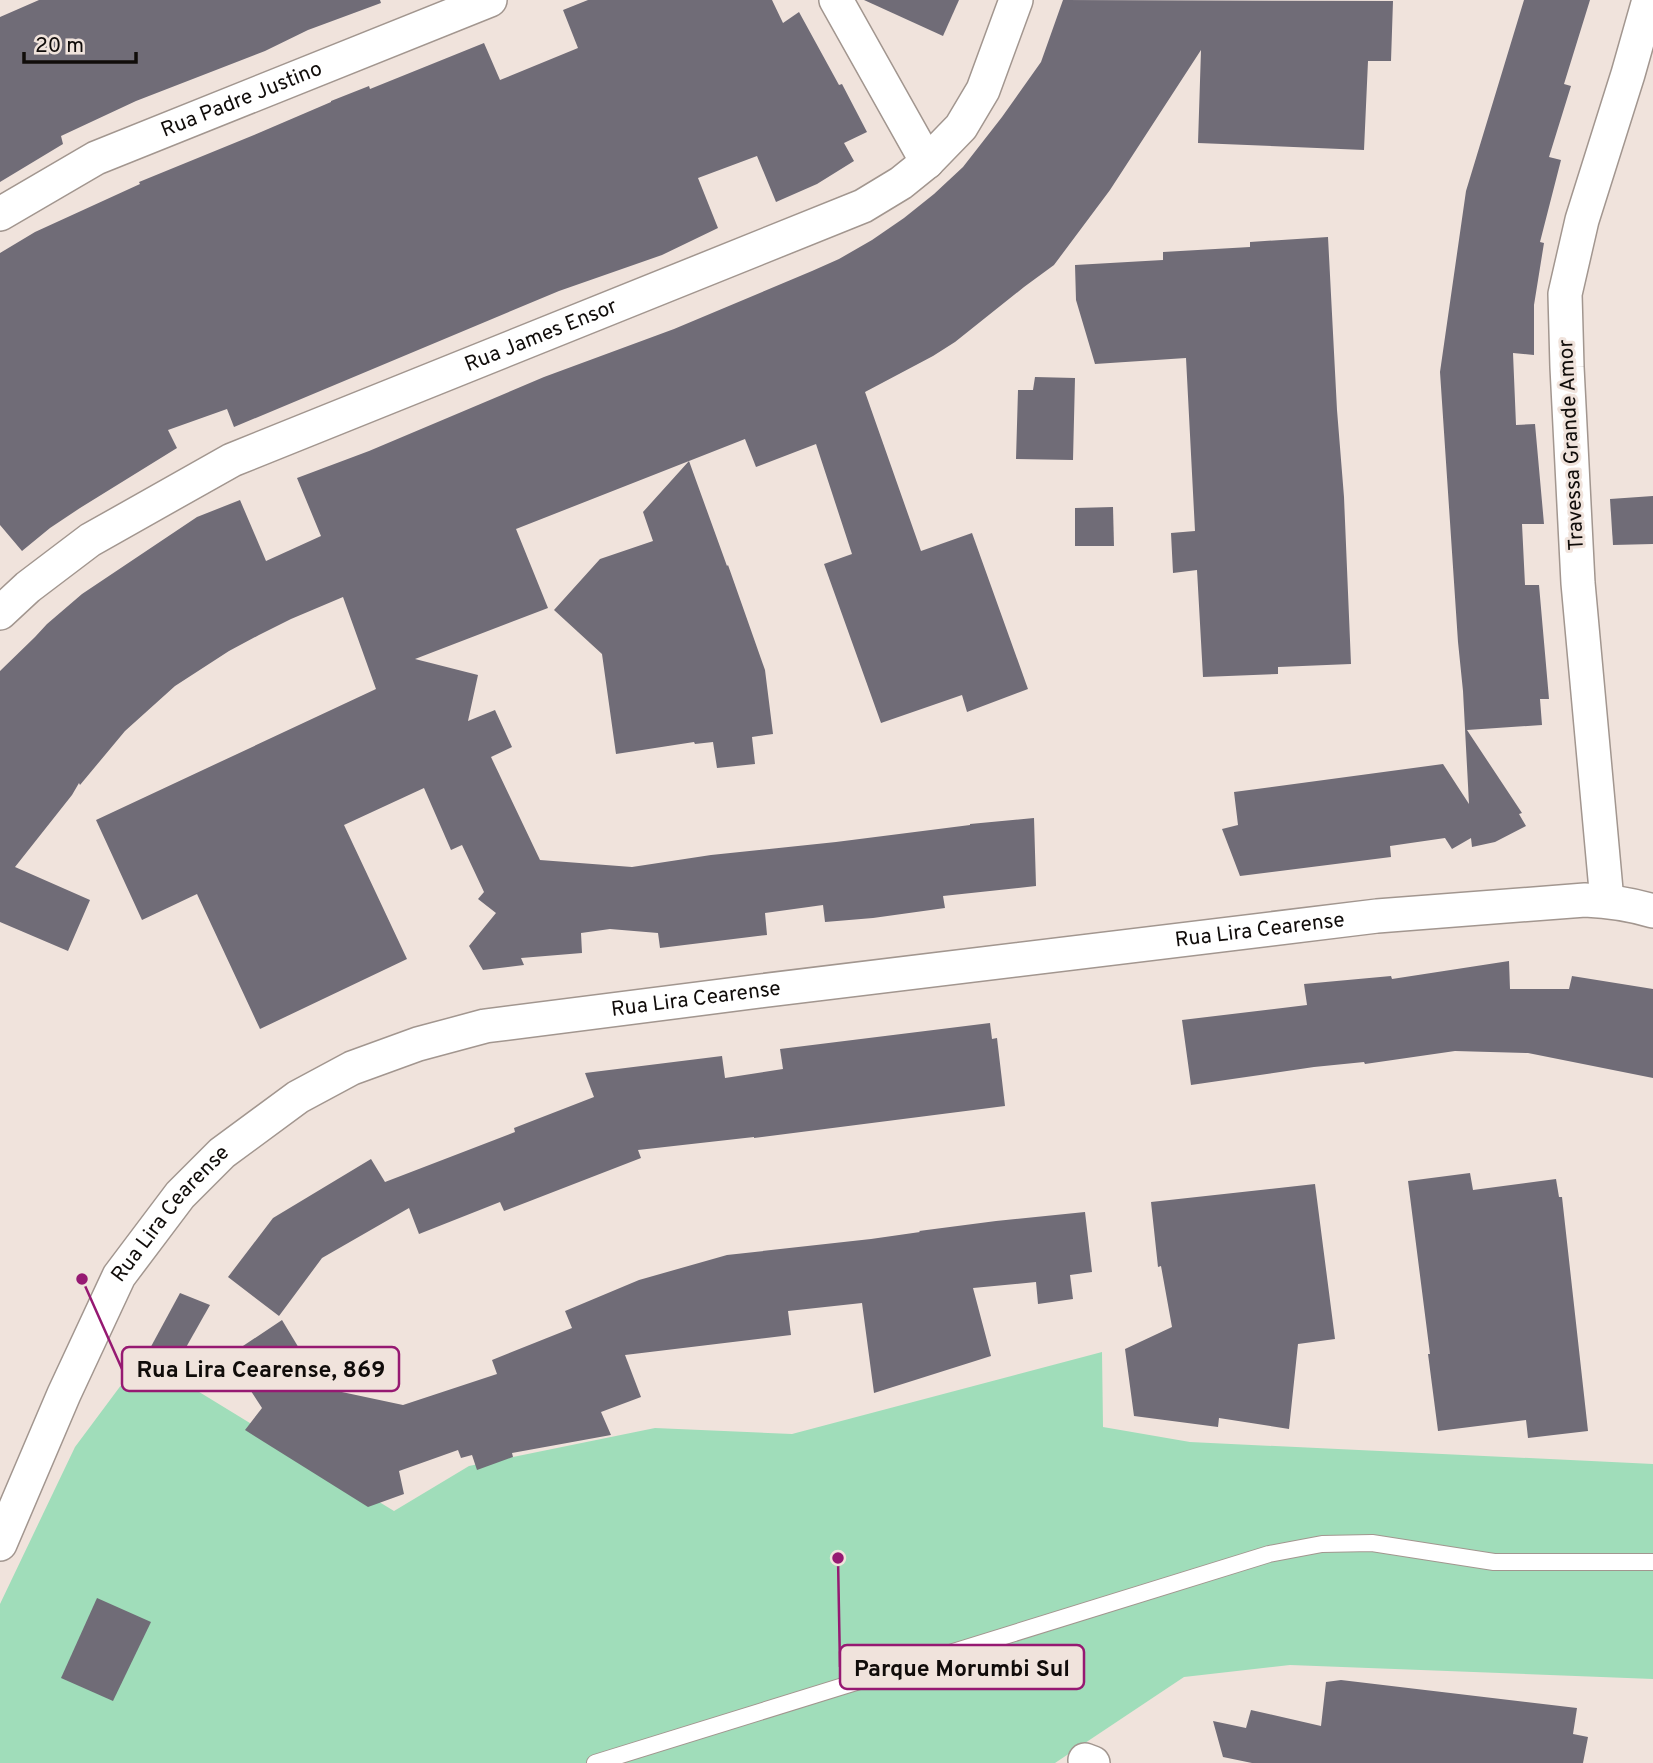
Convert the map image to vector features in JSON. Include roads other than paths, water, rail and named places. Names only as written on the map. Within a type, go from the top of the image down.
[{"type":"street","name":"Rua Padre Justino","points":[[0,214],[107,153],[490,0]]},
{"type":"street","points":[[836,0],[927,162]]},
{"type":"street","name":"Rua James Ensor","points":[[0,613],[28,587],[90,540],[232,460],[863,206],[901,183],[927,162],[961,127],[983,90],[1016,0]]},
{"type":"street","name":"Travessa Grande Amor","points":[[1608,901],[1578,583],[1566,367],[1565,294],[1582,220],[1649,0]]},
{"type":"street","name":"Rua Lira Cearense","points":[[0,1544],[64,1394],[119,1276],[180,1195],[222,1153],[298,1097],[352,1068],[418,1044],[485,1026],[1377,916],[1585,900],[1634,905],[1653,911]]},
{"type":"lane","points":[[595,1763],[1269,1554],[1322,1544],[1372,1543],[1494,1562],[1653,1562]]},
{"type":"place","name":"Rua Lira Cearense, 869","points":[[82,1279]]},
{"type":"place","name":"Parque Morumbi Sul","points":[[838,1558]]}]
